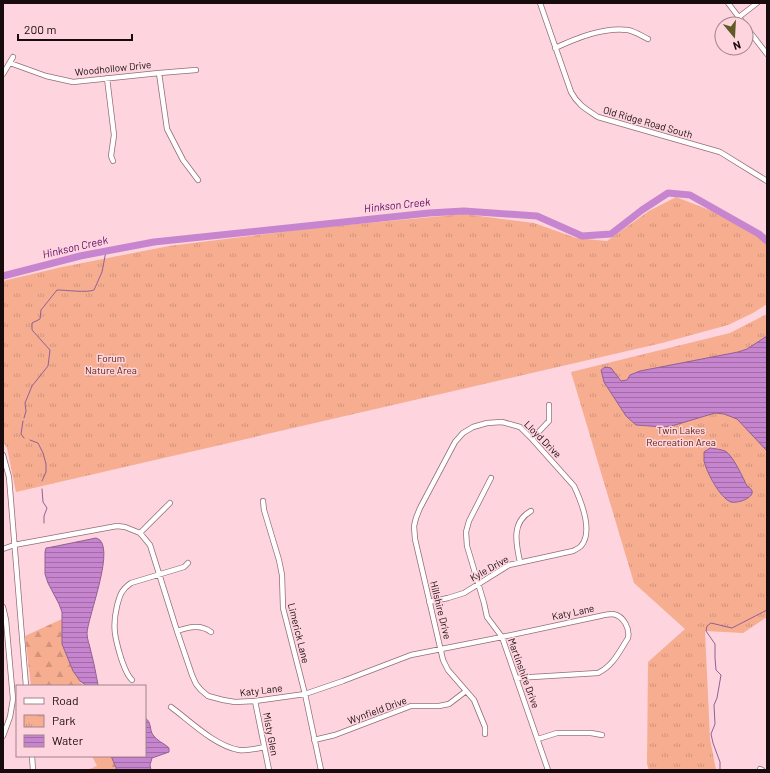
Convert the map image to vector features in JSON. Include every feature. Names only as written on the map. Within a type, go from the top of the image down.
[{"type":"street","name":"Old Ridge Road South","points":[[540,3],[571,92],[576,101],[598,117],[720,152],[767,181]]},
{"type":"street","points":[[728,3],[738,16]]},
{"type":"street","points":[[740,16],[757,3]]},
{"type":"street","points":[[555,48],[586,36],[610,30],[629,30],[648,39]]},
{"type":"street","points":[[754,37],[767,54]]},
{"type":"street","points":[[3,74],[13,56]]},
{"type":"street","name":"Woodhollow Drive","points":[[10,63],[46,76],[73,82],[159,72],[196,70]]},
{"type":"street","points":[[159,72],[167,129],[183,160],[198,180]]},
{"type":"street","points":[[107,78],[114,135],[111,156],[113,161]]},
{"type":"street","points":[[532,439],[549,421],[549,405]]},
{"type":"street","name":"Lloyd Drive","points":[[414,526],[420,508],[455,442],[463,433],[473,427],[488,423],[502,422],[520,427],[569,479],[578,493],[587,526],[586,535],[581,546]]},
{"type":"street","points":[[3,455],[9,477],[26,685]]},
{"type":"street","name":"Martinshire Drive","points":[[491,478],[468,521],[466,532],[467,546],[484,602],[486,617],[502,637],[548,770]]},
{"type":"street","name":"Limerick Lane","points":[[263,501],[264,510],[279,560],[282,576],[283,608],[305,694],[321,770]]},
{"type":"street","points":[[3,549],[14,545],[117,526],[125,527],[140,533],[170,503]]},
{"type":"street","points":[[520,562],[516,535],[525,515],[531,511]]},
{"type":"street","name":"Hillshire Drive","points":[[414,526],[415,539],[443,660],[448,670],[474,700],[485,727],[486,734]]},
{"type":"street","name":"Katy Lane","points":[[140,533],[150,545],[176,631],[192,675],[196,684],[208,696],[235,702],[255,701],[305,694],[344,681],[411,654],[502,637],[600,616],[614,614],[624,621],[628,638],[612,664],[605,670],[598,673],[516,678]]},
{"type":"street","name":"Kyle Drive","points":[[429,602],[457,596],[509,565],[565,554],[581,546]]},
{"type":"street","points":[[132,680],[127,674],[114,633],[114,620],[120,593],[131,583],[184,567],[188,563]]},
{"type":"street","points":[[3,607],[6,620],[13,699],[10,716],[3,736]]},
{"type":"street","points":[[176,631],[195,627],[205,628],[211,632]]},
{"type":"street","name":"Wynfield Drive","points":[[314,740],[335,735],[411,706],[439,706],[449,704],[466,691]]},
{"type":"street","name":"Misty Glen","points":[[255,701],[269,770]]},
{"type":"street","points":[[171,707],[226,746],[245,750],[264,747]]},
{"type":"street","points":[[538,739],[557,733],[591,732],[602,735]]},
{"type":"street","points":[[32,757],[33,770]]},
{"type":"green space","name":"Forum Nature Area","points":[[676,197],[717,213],[763,238],[767,242],[767,304],[753,313],[728,325],[662,343],[16,492],[7,448],[3,442],[3,281],[62,267],[169,246],[314,228],[464,214],[534,223],[576,238],[607,241],[649,211]]},
{"type":"green space","name":"Twin Lakes Recreation Area","points":[[767,314],[767,617],[743,633],[705,631],[710,739],[716,770],[649,770],[647,764],[648,662],[685,629],[634,583],[571,372],[730,333]]},
{"type":"green space","points":[[62,619],[62,644],[73,671],[82,685],[31,685],[25,636]]},
{"type":"green space","points":[[92,757],[111,757],[117,770],[87,770],[97,766]]},
{"type":"water","points":[[767,336],[767,451],[737,419],[724,414],[715,413],[664,427],[636,425],[626,416],[604,382],[601,370],[605,367],[611,368],[621,381],[627,380],[630,375],[640,371],[738,352],[747,349]]},
{"type":"water","points":[[710,448],[728,453],[738,467],[747,486],[751,489],[751,495],[748,498],[731,502],[727,500],[718,490],[704,461],[704,452]]},
{"type":"water","points":[[96,538],[102,543],[104,553],[103,566],[87,634],[98,685],[86,685],[80,681],[73,671],[62,644],[62,612],[45,574],[46,548]]},
{"type":"water","points":[[146,719],[150,724],[153,735],[156,739],[169,748],[169,752],[152,758],[150,765],[151,770],[117,770],[111,757],[146,757]]},
{"type":"waterway","name":"Hinkson Creek","points":[[3,276],[80,256],[154,242],[429,213],[464,211],[537,216],[582,236],[611,234],[642,210],[668,193],[690,195],[759,234],[767,241]]},
{"type":"waterway","points":[[24,418],[26,411],[25,403],[32,386],[48,366],[50,350],[32,330],[32,323],[40,319],[41,310],[57,290],[94,290],[102,272],[106,251]]},
{"type":"waterway","points":[[23,421],[21,434],[24,438]]},
{"type":"waterway","points":[[30,440],[38,443],[43,453],[46,464],[46,472],[42,481]]},
{"type":"waterway","points":[[42,489],[43,502],[47,508],[44,516],[44,523]]},
{"type":"waterway","points":[[720,770],[720,762],[711,734],[715,724],[714,705],[717,698],[721,675],[716,670],[715,644],[706,631],[707,626],[711,623],[732,628],[767,610]]}]
